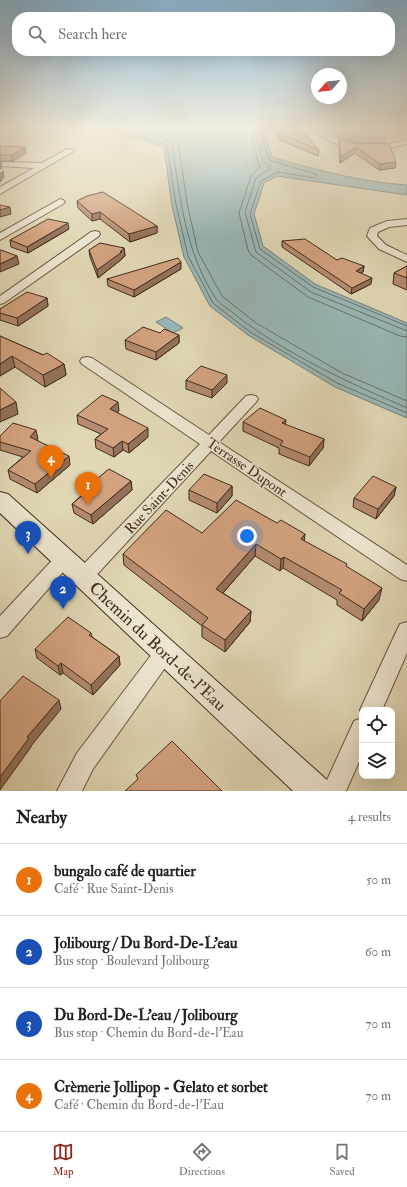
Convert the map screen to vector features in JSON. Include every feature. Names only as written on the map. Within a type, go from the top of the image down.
[{"type":"street","points":[[0,164],[44,166]]},
{"type":"street","points":[[0,191],[48,164]]},
{"type":"street","points":[[0,237],[60,202]]},
{"type":"street","points":[[407,222],[387,224],[374,230],[372,236],[374,241],[382,247],[407,259]]},
{"type":"street","points":[[0,301],[95,234]]},
{"type":"street","name":"Terrasse Dupont","points":[[86,361],[407,574]]},
{"type":"street","name":"Rue Saint-Denis","points":[[0,630],[74,568],[210,443],[251,399]]},
{"type":"street","name":"Chemin du Bord-de-l'Eau","points":[[0,500],[316,791]]},
{"type":"street","points":[[371,707],[407,630]]},
{"type":"street","points":[[69,791],[85,761],[165,652]]},
{"type":"street","points":[[334,791],[359,736]]},
{"type":"water","points":[[166,164],[297,164],[339,175],[407,185],[407,195],[277,176],[264,183],[254,214],[263,246],[315,284],[407,323],[407,418],[335,387],[248,335],[210,306],[184,257],[172,206]]},
{"type":"water","points":[[166,317],[183,328],[173,333],[156,322]]},
{"type":"building","points":[[103,192],[157,226],[129,234],[100,212],[92,214],[77,201],[87,196]]},
{"type":"building","points":[[0,205],[10,207],[0,210]]},
{"type":"building","points":[[48,219],[68,223],[27,247],[10,240]]},
{"type":"building","points":[[305,239],[337,260],[342,258],[364,266],[356,271],[372,278],[352,288],[282,241]]},
{"type":"building","points":[[100,243],[124,248],[120,252],[122,252],[97,270],[89,250]]},
{"type":"building","points":[[1,250],[17,256],[0,264]]},
{"type":"building","points":[[178,258],[181,262],[134,290],[107,279]]},
{"type":"building","points":[[407,266],[407,278],[394,273]]},
{"type":"building","points":[[27,292],[47,298],[17,318],[0,313],[0,309]]},
{"type":"building","points":[[143,327],[160,333],[164,329],[179,335],[156,352],[125,340]]},
{"type":"building","points":[[0,336],[43,355],[47,353],[64,364],[43,375],[12,356],[0,364]]},
{"type":"building","points":[[201,366],[227,375],[212,390],[186,380]]},
{"type":"building","points":[[0,388],[16,402],[0,410]]},
{"type":"building","points":[[102,395],[118,402],[110,409],[148,428],[128,444],[122,441],[113,448],[95,439],[108,429],[77,415]]},
{"type":"building","points":[[260,408],[286,420],[282,423],[324,439],[310,457],[280,445],[283,441],[243,422]]},
{"type":"building","points":[[13,423],[36,430],[30,437],[69,456],[35,484],[8,470],[31,451],[0,442],[0,436]]},
{"type":"building","points":[[109,469],[131,481],[91,515],[72,504],[85,493],[82,491]]},
{"type":"building","points":[[204,474],[232,486],[217,503],[189,490]]},
{"type":"building","points":[[373,476],[396,487],[378,509],[354,498]]},
{"type":"building","points":[[236,500],[277,523],[281,520],[305,534],[301,539],[347,564],[346,566],[382,588],[364,609],[339,593],[342,590],[284,557],[281,559],[256,544],[216,589],[251,611],[225,640],[202,625],[208,618],[123,554],[166,510],[202,533]]},
{"type":"building","points":[[68,617],[91,633],[89,635],[119,656],[91,685],[61,663],[58,666],[35,649]]},
{"type":"building","points":[[23,676],[59,700],[27,737],[29,738],[0,777],[0,701]]},
{"type":"building","points":[[172,741],[222,791],[125,791],[138,779],[136,775]]},
{"type":"place","name":"Crèmerie Jollipop - Gelato et sorbet","points":[[51,478]]},
{"type":"place","name":"bungalo café de quartier","points":[[88,505]]},
{"type":"place","name":"Du Bord-De-L'eau / Jolibourg","points":[[28,554]]},
{"type":"place","name":"Jolibourg / Du Bord-De-L'eau","points":[[63,609]]}]
